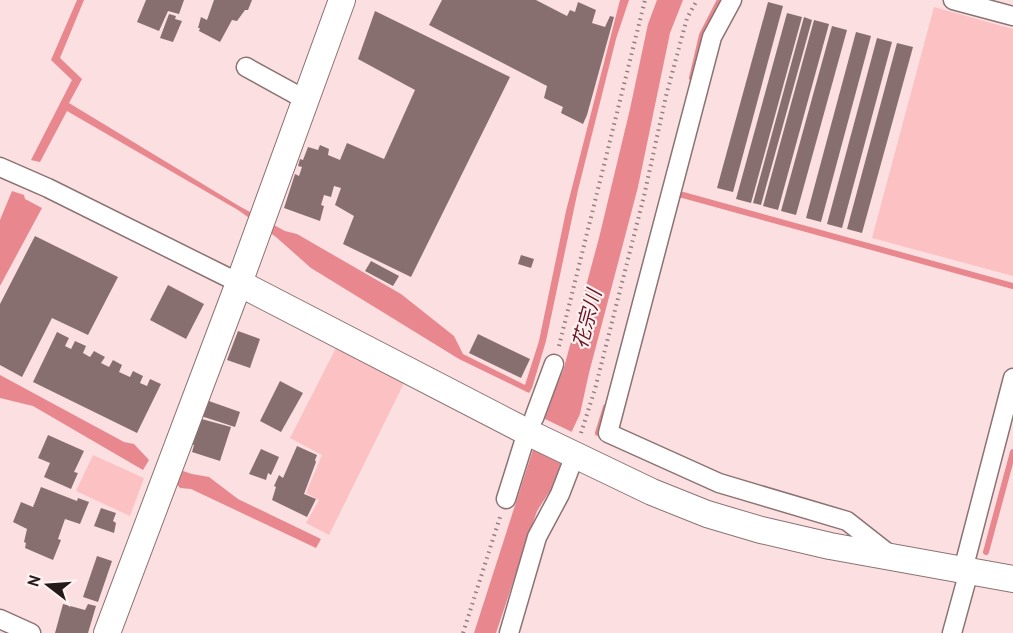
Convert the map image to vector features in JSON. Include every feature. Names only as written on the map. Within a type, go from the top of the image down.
[{"type":"street","points":[[107,633],[233,280],[342,0]]},
{"type":"street","points":[[732,0],[712,37],[608,433],[719,483],[847,521],[894,558]]},
{"type":"street","points":[[953,0],[1013,16]]},
{"type":"street","points":[[246,67],[295,94]]},
{"type":"street","points":[[0,167],[48,188],[575,449],[651,492],[707,514],[761,530],[830,546],[1013,579]]},
{"type":"street","points":[[506,499],[554,364]]},
{"type":"street","points":[[952,633],[1013,378]]},
{"type":"street","points":[[509,633],[537,537],[560,494],[575,449]]},
{"type":"street","points":[[0,619],[31,633]]},
{"type":"path","points":[[554,364],[645,0]]},
{"type":"path","points":[[575,449],[595,388],[642,208],[666,96],[681,40],[687,18],[697,0]]},
{"type":"path","points":[[464,633],[506,499]]},
{"type":"shaded area","points":[[934,7],[1013,29],[1013,276],[872,238]]},
{"type":"shaded area","points":[[336,348],[404,383],[329,535],[306,523],[319,500],[306,493],[322,455],[290,438]]},
{"type":"shaded area","points":[[93,455],[144,478],[130,516],[76,491]]},
{"type":"water","points":[[77,0],[84,0],[60,58],[82,79],[69,103],[239,206],[285,231],[297,234],[401,294],[454,336],[463,354],[525,385],[539,341],[566,211],[620,0],[629,0],[616,39],[578,190],[546,341],[529,393],[459,359],[311,268],[276,237],[238,210],[67,111],[40,162],[31,160],[72,80],[51,60]]},
{"type":"water","name":"花宗川","points":[[657,0],[683,0],[670,33],[638,187],[580,414],[553,486],[537,511],[496,633],[474,633],[547,406],[563,371],[599,238],[648,24]]},
{"type":"water","points":[[12,191],[24,195],[25,199],[42,208],[0,286],[0,220]]},
{"type":"water","points":[[0,375],[124,442],[134,444],[149,460],[143,470],[33,406],[0,398]]},
{"type":"water","points":[[183,471],[209,477],[238,499],[321,539],[316,548],[191,489],[180,488],[175,482],[178,473]]},
{"type":"pier","points":[[541,417],[574,433],[564,465],[531,448]]},
{"type":"building","points":[[146,0],[184,0],[179,14],[168,11],[159,31],[137,22]]},
{"type":"building","points":[[214,0],[252,0],[248,10],[245,10],[237,21],[232,20],[220,42],[199,31],[200,28],[198,28],[201,17],[207,20]]},
{"type":"building","points":[[442,0],[536,0],[567,16],[570,10],[575,12],[578,2],[596,10],[592,23],[605,27],[610,16],[614,17],[583,124],[561,113],[563,107],[544,98],[547,86],[429,25]]},
{"type":"building","points":[[768,2],[783,6],[733,192],[717,188]]},
{"type":"building","points":[[375,11],[510,77],[411,277],[343,244],[354,216],[335,205],[341,188],[334,186],[331,197],[324,195],[320,221],[284,208],[295,174],[299,176],[302,167],[298,166],[300,159],[303,160],[308,147],[318,150],[320,145],[329,149],[328,155],[340,160],[347,143],[384,159],[415,90],[358,59]]},
{"type":"building","points":[[787,13],[802,17],[751,203],[736,199]]},
{"type":"building","points":[[169,14],[182,21],[173,42],[160,38]]},
{"type":"building","points":[[804,17],[812,20],[761,205],[753,203]]},
{"type":"building","points":[[814,20],[829,24],[778,210],[763,206]]},
{"type":"building","points":[[832,26],[847,30],[796,215],[781,211]]},
{"type":"building","points":[[856,32],[871,36],[821,222],[806,218]]},
{"type":"building","points":[[877,38],[892,42],[842,228],[827,224]]},
{"type":"building","points":[[897,43],[913,47],[862,233],[847,229]]},
{"type":"building","points":[[35,236],[118,277],[88,335],[52,318],[22,377],[0,365],[0,304]]},
{"type":"building","points":[[521,255],[534,259],[531,268],[518,264]]},
{"type":"building","points":[[371,261],[399,276],[393,286],[365,271]]},
{"type":"building","points":[[168,285],[204,304],[186,339],[150,320]]},
{"type":"building","points":[[238,331],[260,339],[250,368],[227,360]]},
{"type":"building","points":[[57,332],[69,338],[65,346],[71,349],[75,341],[86,346],[83,353],[90,357],[94,351],[105,357],[101,363],[109,367],[113,360],[122,365],[119,372],[130,377],[133,371],[143,376],[140,383],[147,386],[150,379],[161,384],[137,433],[33,382]]},
{"type":"building","points":[[478,334],[530,359],[521,378],[469,353]]},
{"type":"building","points":[[280,381],[303,393],[281,432],[260,421]]},
{"type":"building","points":[[206,400],[240,412],[235,427],[201,416]]},
{"type":"building","points":[[198,418],[231,427],[220,461],[192,452],[194,445],[190,443]]},
{"type":"building","points":[[48,435],[84,451],[74,472],[78,473],[71,489],[44,477],[50,463],[38,458]]},
{"type":"building","points":[[297,446],[317,455],[304,494],[316,499],[307,517],[272,500],[276,487],[274,486],[279,475],[283,478]]},
{"type":"building","points":[[261,449],[279,457],[271,475],[268,473],[266,480],[249,474]]},
{"type":"building","points":[[41,487],[77,501],[78,498],[89,502],[80,524],[65,519],[58,539],[61,540],[53,560],[25,548],[27,529],[13,522],[21,502],[33,507]]},
{"type":"building","points":[[101,508],[116,513],[113,521],[116,523],[114,533],[94,526]]},
{"type":"building","points":[[97,556],[112,561],[98,602],[83,597]]},
{"type":"building","points":[[63,604],[85,610],[88,604],[96,606],[88,633],[55,633]]},
{"type":"waterway","points":[[692,78],[702,35],[720,0]]},
{"type":"waterway","points":[[673,195],[683,195],[1013,286]]},
{"type":"waterway","points":[[598,433],[606,407]]},
{"type":"waterway","points":[[986,552],[1013,452]]}]
